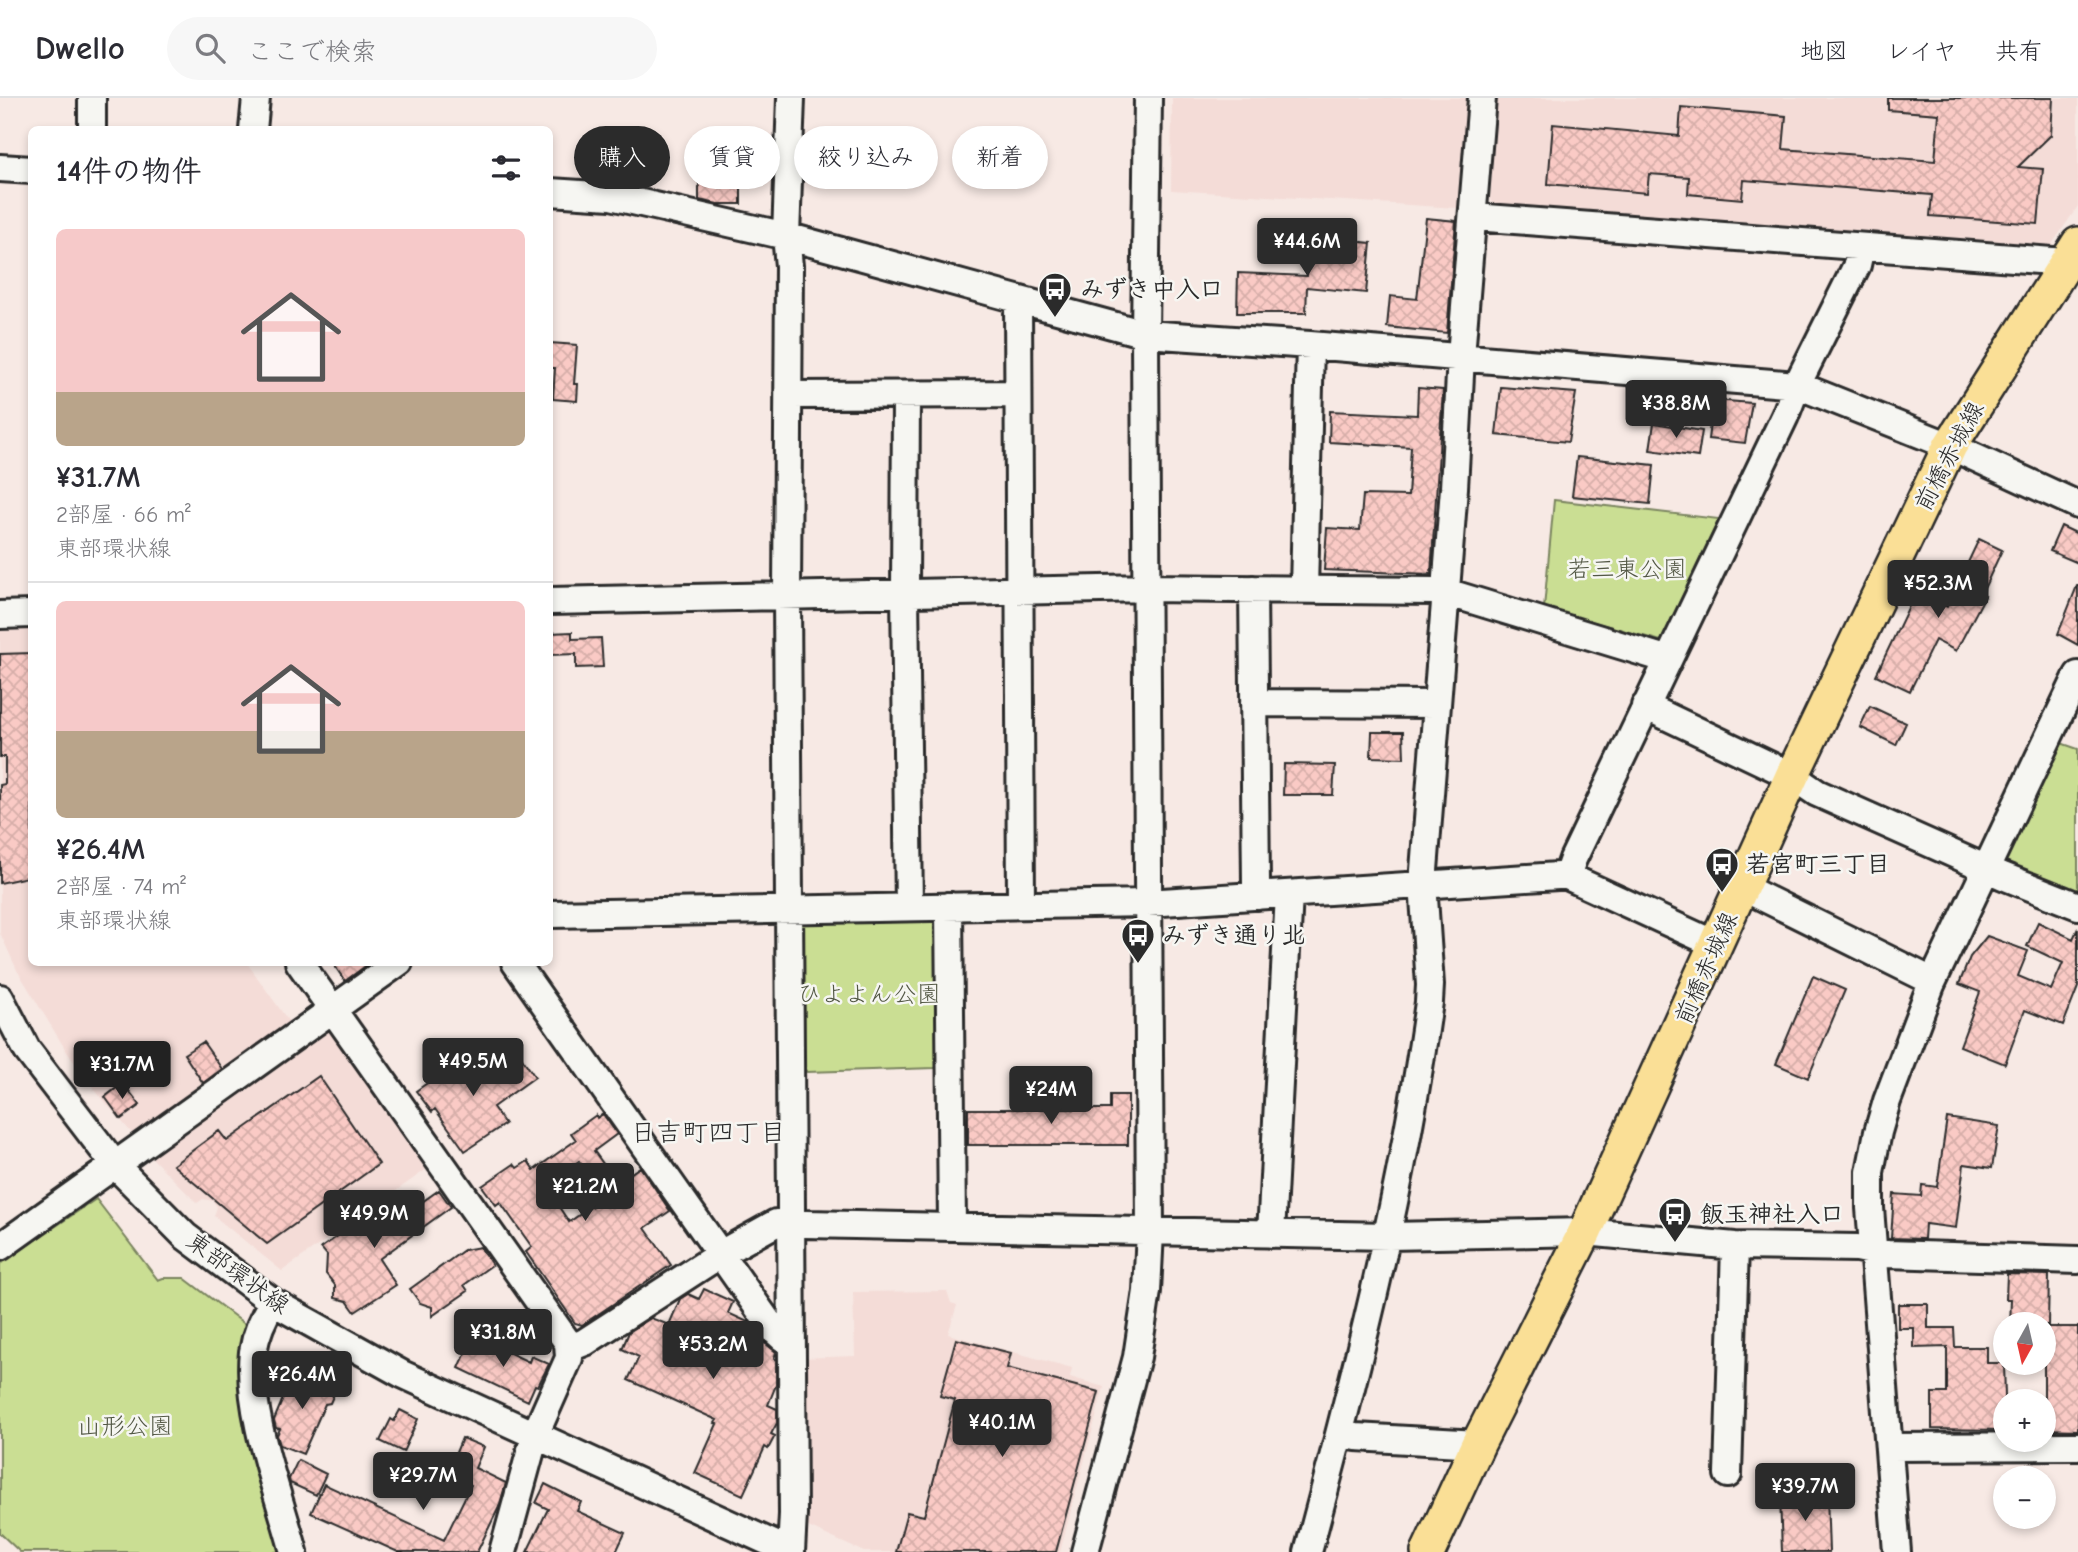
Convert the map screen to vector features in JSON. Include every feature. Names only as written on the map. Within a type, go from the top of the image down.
[{"type":"main road","name":"前橋赤城線","points":[[1428,1552],[1478,1444],[1585,1232],[1792,776],[1950,446],[2072,253]]},
{"type":"street","points":[[92,98],[92,126]]},
{"type":"street","points":[[253,126],[256,98]]},
{"type":"street","points":[[791,98],[786,236],[789,266],[787,596],[793,1514],[791,1552]]},
{"type":"street","points":[[1085,1552],[1137,1357],[1147,1291],[1150,1232],[1145,334],[1148,98]]},
{"type":"street","points":[[1308,1552],[1389,1236],[1429,1002],[1423,883],[1482,98]]},
{"type":"street","points":[[0,168],[28,170]]},
{"type":"street","points":[[553,192],[611,196],[786,236],[1145,334],[1461,356],[1797,385],[1950,446],[2078,505]]},
{"type":"street","points":[[1474,217],[1861,247],[2072,253]]},
{"type":"street","points":[[1567,877],[1645,706],[1785,416],[1797,385],[1857,265],[1861,247]]},
{"type":"street","points":[[1018,300],[1021,905]]},
{"type":"street","points":[[1304,590],[1310,345]]},
{"type":"street","points":[[789,395],[1017,394]]},
{"type":"street","points":[[906,395],[905,593],[909,907]]},
{"type":"street","points":[[553,601],[1146,588],[1446,592],[1659,657],[1667,662]]},
{"type":"street","points":[[1252,589],[1258,896]]},
{"type":"street","points":[[0,615],[28,614]]},
{"type":"street","points":[[1897,1552],[1873,1251],[1870,1189],[1872,1155],[1887,1101],[1931,985],[2078,675]]},
{"type":"street","points":[[1254,703],[1437,704]]},
{"type":"street","points":[[1645,706],[1792,776],[1817,793],[2078,906]]},
{"type":"street","points":[[553,914],[1147,903],[1423,883],[1567,877],[1717,945]]},
{"type":"street","points":[[1742,887],[1924,976],[1931,985]]},
{"type":"street","points":[[1271,1234],[1289,894]]},
{"type":"street","points":[[949,906],[952,1226]]},
{"type":"street","points":[[302,966],[570,1348],[569,1358],[535,1435],[503,1552]]},
{"type":"street","points":[[0,1247],[393,966]]},
{"type":"street","points":[[518,966],[778,1335],[791,1339]]},
{"type":"street","name":"東部環状線","points":[[0,998],[27,1050],[114,1165],[185,1236],[273,1302],[402,1374],[791,1552]]},
{"type":"street","points":[[570,1348],[585,1342],[722,1253],[776,1223],[791,1222],[1389,1236],[1585,1232],[1735,1246],[1857,1248],[1887,1254],[2078,1260]]},
{"type":"street","points":[[1728,1474],[1735,1246]]},
{"type":"street","points":[[273,1302],[256,1337],[253,1354],[254,1381],[260,1429],[294,1552]]},
{"type":"street","points":[[1340,1433],[1356,1437],[1478,1444]]},
{"type":"street","points":[[1889,1447],[2078,1446]]},
{"type":"shaded area","points":[[1172,98],[1473,98],[1465,201],[1457,208],[1171,190]]},
{"type":"shaded area","points":[[1497,98],[2078,98],[2078,206],[2050,247],[1494,204],[1490,198]]},
{"type":"shaded area","points":[[28,624],[28,966],[249,966],[292,1026],[136,1138],[88,1082],[67,1052],[17,970],[0,933],[0,625]]},
{"type":"shaded area","points":[[321,1030],[332,1032],[427,1169],[282,1271],[214,1216],[217,1207],[213,1201],[203,1199],[197,1203],[147,1153]]},
{"type":"shaded area","points":[[947,1291],[951,1303],[957,1305],[948,1334],[1072,1368],[1070,1377],[1104,1387],[1060,1552],[864,1552],[804,1525],[800,1358],[855,1356],[853,1292]]},
{"type":"green space","name":"若三東公園","points":[[1554,500],[1719,519],[1661,641],[1544,608]]},
{"type":"green space","points":[[2055,741],[2078,749],[2078,892],[1997,858]]},
{"type":"green space","name":"ひよよん公園","points":[[932,917],[938,923],[941,1062],[935,1068],[807,1072],[799,1064],[799,926],[805,919]]},
{"type":"green space","name":"山形公園","points":[[96,1199],[158,1280],[184,1278],[246,1325],[245,1368],[285,1552],[20,1552],[0,1533],[0,1264]]},
{"type":"building","points":[[1888,98],[2053,98],[2051,135],[2018,167],[2043,169],[2038,224],[1930,216],[1932,195],[1744,180],[1742,199],[1688,194],[1689,177],[1649,174],[1647,193],[1548,184],[1553,124],[1679,136],[1681,107],[1786,116],[1783,149],[1935,161],[1939,114],[1888,110]]},
{"type":"building","points":[[699,189],[741,189],[741,204],[718,204],[699,200]]},
{"type":"building","points":[[1426,218],[1456,221],[1447,333],[1387,327],[1390,296],[1417,299]]},
{"type":"building","points":[[1310,237],[1371,243],[1366,293],[1307,287],[1306,313],[1237,313],[1238,273],[1307,276]]},
{"type":"building","points":[[553,343],[577,345],[574,384],[578,384],[577,401],[553,399]]},
{"type":"building","points":[[1501,387],[1576,393],[1568,442],[1496,435]]},
{"type":"building","points":[[1418,388],[1443,390],[1431,574],[1324,570],[1327,528],[1360,530],[1363,495],[1408,496],[1411,447],[1329,442],[1330,411],[1417,415]]},
{"type":"building","points":[[1713,400],[1752,403],[1745,443],[1708,439]]},
{"type":"building","points":[[1654,423],[1702,431],[1698,457],[1650,450]]},
{"type":"building","points":[[1577,457],[1654,465],[1650,504],[1572,496]]},
{"type":"building","points":[[2061,526],[2078,534],[2078,563],[2050,551]]},
{"type":"building","points":[[1979,539],[2002,550],[1981,595],[1985,596],[1956,651],[1935,640],[1910,691],[1876,675],[1916,591],[1947,607]]},
{"type":"building","points":[[2078,586],[2078,645],[2058,634]]},
{"type":"building","points":[[572,632],[572,639],[601,638],[603,667],[576,668],[576,654],[553,655],[553,633]]},
{"type":"building","points":[[28,653],[28,877],[0,883],[0,785],[5,784],[5,757],[0,757],[0,654]]},
{"type":"building","points":[[1870,706],[1906,723],[1896,745],[1860,727]]},
{"type":"building","points":[[1372,732],[1403,732],[1404,758],[1371,757]]},
{"type":"building","points":[[1284,764],[1335,765],[1333,795],[1283,795]]},
{"type":"building","points":[[2038,922],[2073,939],[2078,928],[2078,987],[2063,1025],[2025,1010],[2005,1064],[1960,1046],[1980,992],[1959,984],[1970,957],[1987,936],[2028,951],[2018,976],[2051,990],[2063,963],[2027,946]]},
{"type":"building","points":[[335,966],[366,966],[345,981]]},
{"type":"building","points":[[1813,976],[1845,990],[1808,1078],[1776,1064]]},
{"type":"building","points":[[203,1042],[222,1069],[203,1083],[184,1054]]},
{"type":"building","points":[[520,1055],[535,1077],[493,1107],[505,1124],[465,1151],[435,1109],[432,1112],[416,1091],[464,1057],[482,1082]]},
{"type":"building","points":[[319,1076],[379,1164],[267,1244],[173,1165],[219,1131],[227,1141]]},
{"type":"building","points":[[123,1083],[140,1105],[121,1119],[105,1097]]},
{"type":"building","points":[[1110,1095],[1128,1095],[1128,1145],[968,1145],[968,1109],[1110,1109]]},
{"type":"building","points":[[603,1114],[617,1134],[594,1151],[617,1183],[640,1167],[670,1211],[645,1228],[671,1265],[582,1325],[575,1323],[526,1252],[532,1247],[500,1202],[496,1205],[482,1186],[514,1164],[517,1168],[528,1161],[534,1170],[576,1140],[571,1133],[596,1115],[597,1118]],"holes":[[[579,1161],[605,1197],[569,1222],[545,1186]]]},
{"type":"building","points":[[1947,1118],[1999,1126],[1992,1168],[1964,1164],[1956,1228],[1925,1224],[1924,1239],[1891,1238],[1894,1194],[1921,1196],[1922,1185],[1937,1187]]},
{"type":"building","points":[[439,1190],[451,1207],[379,1259],[396,1285],[355,1312],[347,1301],[335,1298],[335,1285],[326,1274],[327,1255],[321,1248],[386,1202],[398,1219]]},
{"type":"building","points":[[480,1247],[492,1265],[464,1285],[468,1291],[432,1316],[432,1307],[420,1303],[410,1289],[464,1250]]},
{"type":"building","points":[[2007,1274],[2049,1275],[2048,1312],[2010,1312],[2011,1299],[2006,1299]]},
{"type":"building","points":[[704,1289],[733,1302],[728,1313],[750,1323],[755,1331],[752,1338],[776,1352],[776,1385],[768,1405],[777,1409],[777,1423],[771,1434],[775,1436],[768,1449],[765,1447],[743,1495],[695,1473],[717,1420],[628,1380],[639,1357],[622,1349],[629,1332],[651,1318],[669,1325],[680,1299],[688,1294],[699,1299]]},
{"type":"building","points":[[1898,1304],[1928,1304],[1928,1328],[1954,1328],[1955,1347],[1987,1347],[1987,1363],[1993,1363],[1993,1376],[2004,1376],[2005,1389],[1993,1389],[1993,1430],[1932,1429],[1932,1393],[1947,1393],[1947,1347],[1914,1348],[1914,1328],[1898,1328]]},
{"type":"building","points":[[2056,1327],[2078,1327],[2078,1430],[2056,1429],[2056,1389],[2044,1389],[2044,1376],[2056,1376]]},
{"type":"building","points":[[480,1339],[529,1362],[531,1356],[549,1364],[528,1401],[459,1368],[471,1341]]},
{"type":"building","points":[[956,1339],[1011,1353],[1007,1368],[1099,1392],[1056,1552],[896,1552],[907,1512],[924,1516],[955,1400],[940,1396]]},
{"type":"building","points":[[317,1375],[328,1379],[334,1394],[330,1403],[325,1404],[303,1454],[280,1445],[277,1435],[280,1429],[276,1428],[274,1420],[289,1384]]},
{"type":"building","points":[[400,1410],[418,1419],[403,1452],[380,1441],[391,1419],[394,1421]]},
{"type":"building","points":[[462,1438],[484,1447],[475,1468],[506,1483],[499,1507],[477,1552],[398,1552],[311,1513],[324,1484],[444,1540],[471,1485],[447,1474]]},
{"type":"building","points":[[298,1460],[326,1474],[316,1495],[290,1483],[289,1479]]},
{"type":"building","points":[[545,1484],[581,1502],[577,1511],[625,1533],[616,1552],[527,1552],[548,1509],[536,1503]]},
{"type":"building","points":[[1827,1494],[1829,1552],[1782,1552],[1780,1496]]},
{"type":"place","name":"みずき中入口","points":[[1055,319]]},
{"type":"place","name":"若宮町三丁目","points":[[1722,894]]},
{"type":"place","name":"みずき通り北","points":[[1138,965]]},
{"type":"place","name":"飯玉神社入口","points":[[1675,1244]]},
{"type":"district","name":"日吉町四丁目","points":[[708,1133]]}]
